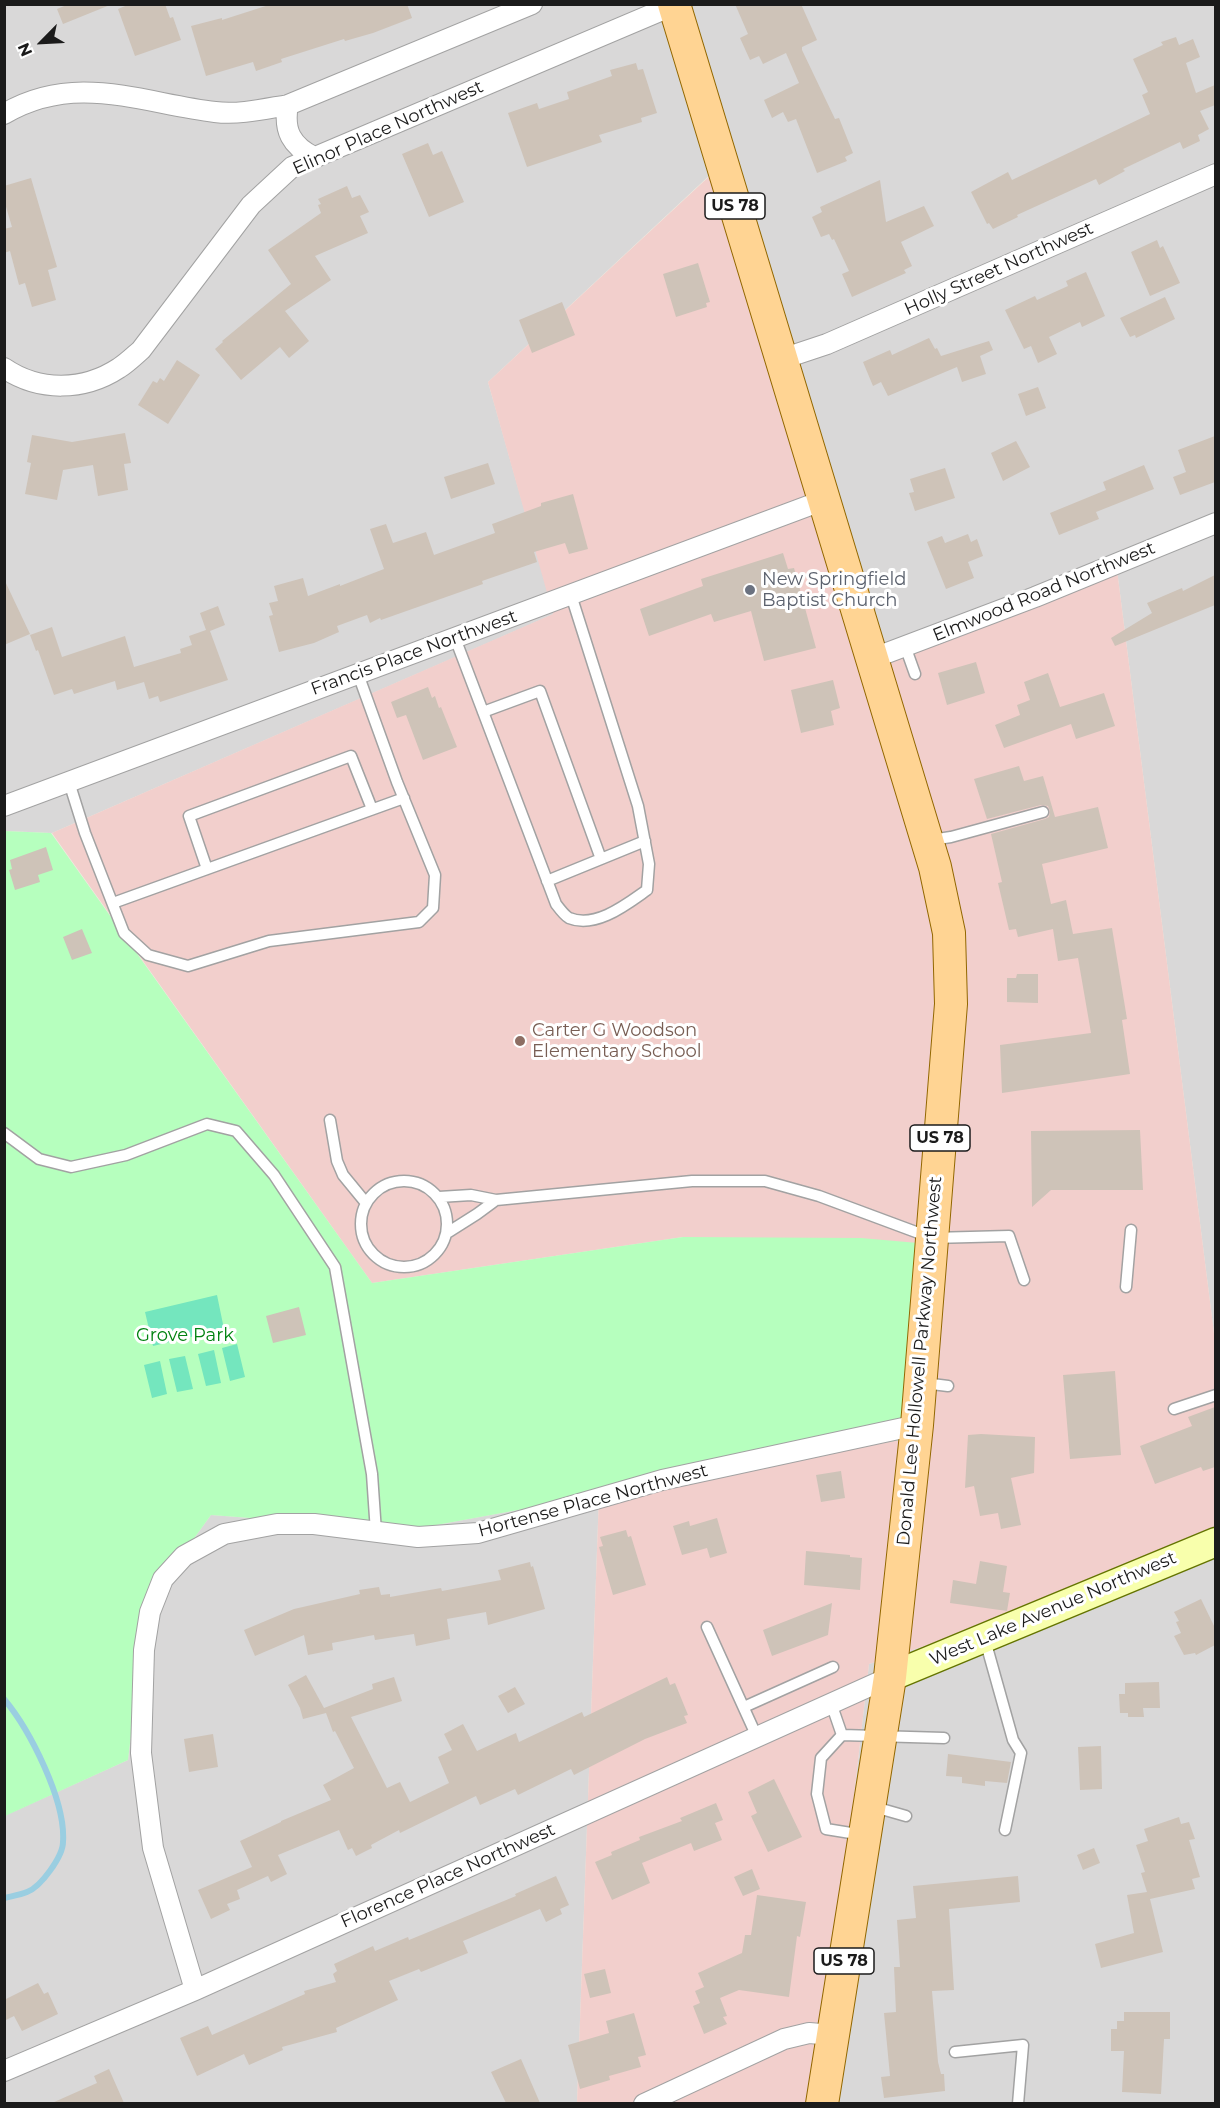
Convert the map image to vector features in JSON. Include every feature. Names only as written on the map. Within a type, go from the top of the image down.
[{"type":"main road","name":"Donald Lee Hollowell Parkway Northwest","points":[[674,5],[927,840],[949,933],[951,1004],[932,1238],[934,1384],[917,1425],[890,1677],[822,2103]]},
{"type":"street","points":[[4,114],[23,103],[52,94],[85,92],[143,98],[216,112],[244,112],[288,105],[532,4]]},
{"type":"street","name":"Elinor Place Northwest","points":[[4,368],[17,376],[41,385],[66,387],[93,381],[119,368],[141,350],[252,205],[292,166],[674,5]]},
{"type":"street","points":[[288,105],[286,116],[288,131],[293,141],[302,151],[315,157]]},
{"type":"street","name":"Holly Street Northwest","points":[[782,359],[827,344],[1215,174]]},
{"type":"street","name":"Francis Place Northwest","points":[[4,806],[824,500]]},
{"type":"street","name":"Elmwood Road Northwest","points":[[871,659],[1035,597],[1215,523]]},
{"type":"street","name":"Hortense Place Northwest","points":[[195,1990],[153,1848],[141,1753],[144,1650],[150,1612],[163,1579],[184,1556],[224,1534],[277,1524],[314,1524],[418,1537],[478,1533],[662,1480],[917,1425]]},
{"type":"street","name":"West Lake Avenue Northwest","points":[[890,1677],[1215,1542]]},
{"type":"street","name":"Florence Place Northwest","points":[[4,2072],[195,1990],[890,1677]]},
{"type":"street","points":[[644,2103],[784,2039],[809,2033],[833,2035]]},
{"type":"lane","points":[[455,638],[556,904],[568,917],[586,920],[615,913],[647,890],[649,864],[638,806],[570,595]]},
{"type":"lane","points":[[905,646],[915,674]]},
{"type":"lane","points":[[69,782],[85,833],[124,933],[148,955],[188,966],[269,941],[419,922],[433,908],[435,875],[358,674]]},
{"type":"lane","points":[[483,712],[540,691],[601,859]]},
{"type":"lane","points":[[207,869],[189,816],[351,756],[372,809]]},
{"type":"lane","points":[[113,903],[404,798]]},
{"type":"lane","points":[[927,840],[951,837],[1043,812]]},
{"type":"lane","points":[[547,880],[645,841]]},
{"type":"lane","points":[[330,1120],[337,1161],[343,1175],[366,1203]]},
{"type":"lane","points":[[4,1133],[39,1159],[71,1167],[126,1155],[207,1124],[236,1131],[274,1174],[335,1268],[372,1474],[376,1532]]},
{"type":"lane","points":[[399,1180],[413,1180],[426,1185],[439,1197],[445,1215],[447,1233],[442,1248],[432,1259],[419,1266],[405,1268],[390,1265],[377,1257],[367,1246],[362,1232],[362,1217],[366,1203],[374,1192],[386,1184],[399,1180]]},
{"type":"lane","points":[[439,1197],[471,1195],[496,1200],[692,1181],[765,1181],[819,1196],[932,1238],[1009,1236],[1024,1280]]},
{"type":"lane","points":[[447,1233],[496,1200]]},
{"type":"lane","points":[[1126,1287],[1131,1230]]},
{"type":"lane","points":[[1174,1409],[1215,1395]]},
{"type":"lane","points":[[707,1627],[757,1737]]},
{"type":"lane","points":[[985,1638],[1013,1740],[1021,1753],[1005,1830]]},
{"type":"lane","points":[[744,1707],[833,1668]]},
{"type":"lane","points":[[831,1703],[842,1735]]},
{"type":"lane","points":[[906,1816],[826,1829],[817,1794],[821,1758],[842,1735],[944,1738]]},
{"type":"lane","points":[[955,2052],[1023,2045],[1018,2103]]},
{"type":"shaded area","points":[[4,5],[1215,5],[1215,1341],[1116,562],[865,659],[728,158],[488,382],[554,614],[52,833],[5,831]]},
{"type":"shaded area","points":[[729,158],[865,659],[1116,562],[1215,1341],[1215,1552],[869,1664],[819,2103],[577,2103],[599,1495],[683,1237],[372,1283],[52,833],[553,614],[488,382]]},
{"type":"shaded area","points":[[599,1495],[577,2103],[5,2103],[4,1816],[128,1760],[147,1603],[211,1515],[409,1530]]},
{"type":"shaded area","points":[[1215,1552],[1215,2103],[819,2104],[869,1664]]},
{"type":"green space","name":"Grove Park","points":[[4,831],[51,833],[372,1283],[683,1237],[861,1238],[918,1243],[916,1437],[409,1530],[211,1515],[147,1603],[128,1760],[5,1816]]},
{"type":"green space","points":[[217,1295],[224,1329],[153,1346],[145,1312]]},
{"type":"green space","points":[[237,1344],[245,1377],[230,1381],[222,1348]]},
{"type":"green space","points":[[214,1350],[221,1383],[206,1386],[198,1354]]},
{"type":"green space","points":[[185,1356],[193,1389],[177,1392],[169,1359]]},
{"type":"green space","points":[[160,1361],[167,1394],[152,1398],[144,1365]]},
{"type":"building","points":[[69,4],[110,5],[63,24],[57,9]]},
{"type":"building","points":[[130,4],[165,4],[170,18],[173,17],[181,40],[135,56],[118,9]]},
{"type":"building","points":[[272,4],[407,4],[412,18],[373,33],[345,41],[344,39],[281,59],[282,62],[256,71],[253,62],[206,76],[191,26],[222,18],[222,20]]},
{"type":"building","points":[[735,4],[801,4],[817,40],[802,47],[802,50],[835,119],[839,118],[853,153],[845,157],[847,161],[817,173],[796,119],[788,122],[783,112],[772,118],[764,100],[799,83],[786,53],[763,64],[759,56],[750,60],[740,38],[748,34]]},
{"type":"building","points":[[1176,37],[1179,45],[1193,39],[1200,57],[1186,63],[1196,93],[1215,85],[1215,105],[1200,111],[1209,129],[1198,135],[1200,141],[1183,149],[1180,142],[1123,169],[1125,171],[1099,185],[1096,179],[1017,215],[1018,217],[993,229],[989,223],[987,224],[971,192],[1008,172],[1012,180],[1150,114],[1142,95],[1148,92],[1133,59],[1163,45],[1161,42]]},
{"type":"building","points":[[636,63],[638,70],[643,69],[657,113],[641,118],[642,122],[599,135],[602,142],[527,167],[508,113],[537,103],[539,109],[569,99],[567,92],[612,76],[610,70]]},
{"type":"building","points":[[428,143],[433,155],[442,151],[464,202],[429,217],[402,154]]},
{"type":"building","points":[[31,178],[57,267],[48,270],[56,300],[32,307],[25,283],[19,285],[10,251],[4,253],[4,229],[12,227],[4,200],[4,186]]},
{"type":"building","points":[[880,180],[886,222],[924,206],[934,226],[901,242],[912,266],[904,270],[906,273],[852,297],[842,274],[849,271],[834,239],[832,240],[829,234],[821,237],[812,217],[822,212],[820,207]]},
{"type":"building","points":[[347,186],[352,198],[360,195],[369,212],[360,216],[368,233],[315,256],[331,280],[285,311],[309,341],[289,358],[280,347],[241,380],[215,349],[291,284],[268,250],[321,213],[318,205],[321,204],[318,199]]},
{"type":"building","points":[[1157,240],[1160,248],[1163,246],[1180,283],[1150,296],[1131,252]]},
{"type":"building","points":[[698,263],[710,302],[706,303],[707,307],[676,317],[663,274]]},
{"type":"building","points":[[1086,272],[1105,316],[1082,327],[1080,322],[1049,337],[1057,354],[1038,363],[1031,346],[1024,349],[1005,310],[1035,296],[1037,300],[1068,286],[1066,281]]},
{"type":"building","points":[[1165,297],[1175,319],[1136,338],[1135,335],[1130,337],[1120,318]]},
{"type":"building","points":[[562,302],[575,335],[532,353],[519,320]]},
{"type":"building","points":[[929,338],[941,356],[989,341],[993,350],[980,356],[986,374],[962,382],[957,367],[888,396],[881,382],[873,386],[863,362],[890,350],[892,355]]},
{"type":"building","points":[[177,360],[200,375],[168,424],[138,405],[153,381],[157,383],[160,378],[164,381]]},
{"type":"building","points":[[1038,387],[1046,408],[1026,416],[1018,394]]},
{"type":"building","points":[[125,433],[131,463],[124,464],[128,490],[98,496],[93,465],[63,470],[57,500],[25,494],[31,463],[27,462],[32,435],[72,442]]},
{"type":"building","points":[[1215,436],[1215,482],[1180,495],[1173,477],[1186,472],[1178,450]]},
{"type":"building","points":[[1016,441],[1030,467],[1003,481],[991,453]]},
{"type":"building","points":[[488,463],[495,484],[451,499],[444,477]]},
{"type":"building","points":[[1144,465],[1154,489],[1096,512],[1099,519],[1059,535],[1050,513],[1106,490],[1103,482]]},
{"type":"building","points":[[945,468],[955,498],[915,511],[909,493],[914,492],[910,479]]},
{"type":"building","points":[[573,494],[588,549],[569,554],[565,543],[534,552],[537,562],[482,581],[483,584],[370,623],[367,615],[337,626],[339,632],[314,643],[279,652],[269,616],[273,615],[269,603],[278,601],[274,586],[303,578],[308,596],[384,569],[370,529],[386,524],[393,543],[426,532],[434,555],[495,533],[492,524],[541,506],[541,503]]},
{"type":"building","points":[[968,534],[971,542],[977,539],[983,556],[968,562],[974,578],[946,589],[927,542],[942,536],[945,543]]},
{"type":"building","points":[[783,553],[788,569],[794,568],[816,648],[764,661],[751,611],[714,622],[711,614],[649,636],[640,609],[703,586],[701,579]]},
{"type":"building","points":[[1215,575],[1215,605],[1115,646],[1111,638],[1152,613],[1147,603],[1182,588],[1183,591]]},
{"type":"building","points":[[4,579],[30,634],[4,645]]},
{"type":"building","points":[[218,606],[225,625],[210,631],[228,680],[160,702],[158,696],[149,699],[144,682],[117,690],[115,681],[74,694],[72,689],[54,695],[38,650],[36,651],[30,635],[52,627],[62,657],[125,636],[134,667],[181,653],[180,649],[192,645],[189,636],[206,630],[200,613]]},
{"type":"building","points":[[976,662],[985,693],[947,705],[938,673]]},
{"type":"building","points":[[1048,673],[1060,707],[1104,693],[1115,726],[1076,739],[1071,724],[1004,748],[995,725],[1020,715],[1017,705],[1030,700],[1024,682]]},
{"type":"building","points":[[833,680],[840,708],[831,711],[834,725],[801,733],[791,690]]},
{"type":"building","points":[[428,687],[432,698],[435,696],[439,708],[441,707],[457,747],[423,760],[406,715],[397,718],[391,702]]},
{"type":"building","points":[[1019,766],[1024,781],[1043,776],[1055,817],[1098,807],[1108,848],[1042,864],[1051,904],[1066,900],[1073,934],[1112,928],[1127,1019],[1122,1020],[1130,1074],[1002,1093],[1000,1045],[1091,1033],[1078,958],[1058,961],[1053,929],[1018,937],[1016,929],[1009,930],[998,883],[1002,882],[991,834],[1045,819],[1049,817],[1050,811],[1048,806],[1041,805],[987,819],[974,779]]},
{"type":"building","points":[[46,847],[53,870],[38,875],[40,882],[15,890],[9,870],[12,869],[10,860]]},
{"type":"building","points":[[82,929],[92,953],[72,960],[63,937]]},
{"type":"building","points":[[1017,974],[1038,974],[1038,1003],[1007,1002],[1007,978],[1016,978]]},
{"type":"building","points":[[1140,1130],[1143,1190],[1051,1190],[1032,1207],[1031,1131]]},
{"type":"building","points":[[299,1307],[306,1335],[273,1343],[266,1316]]},
{"type":"building","points":[[1115,1371],[1121,1455],[1070,1459],[1063,1375]]},
{"type":"building","points":[[1215,1407],[1215,1467],[1203,1471],[1201,1467],[1155,1484],[1140,1446],[1192,1426],[1188,1417]]},
{"type":"building","points":[[968,1435],[1035,1437],[1034,1473],[1011,1478],[1021,1525],[1001,1529],[998,1513],[980,1516],[974,1486],[965,1488]]},
{"type":"building","points":[[841,1471],[845,1498],[821,1502],[816,1475]]},
{"type":"building","points":[[717,1518],[727,1553],[710,1558],[707,1548],[682,1555],[673,1526],[689,1521],[690,1526]]},
{"type":"building","points":[[626,1530],[628,1537],[631,1536],[646,1585],[613,1595],[599,1547],[603,1546],[600,1537]]},
{"type":"building","points":[[806,1551],[862,1558],[860,1590],[804,1585]]},
{"type":"building","points":[[980,1561],[1007,1566],[1003,1592],[1010,1593],[1007,1611],[950,1603],[953,1580],[976,1584]]},
{"type":"building","points":[[530,1562],[545,1609],[488,1625],[486,1612],[447,1619],[450,1639],[416,1646],[414,1634],[375,1640],[374,1635],[332,1643],[333,1650],[308,1655],[304,1635],[255,1656],[244,1630],[294,1609],[360,1594],[359,1590],[379,1587],[381,1595],[390,1594],[390,1597],[441,1588],[442,1591],[501,1580],[498,1570]]},
{"type":"building","points":[[1201,1599],[1215,1628],[1215,1645],[1196,1655],[1195,1653],[1184,1655],[1174,1636],[1181,1633],[1176,1622],[1179,1621],[1174,1612]]},
{"type":"building","points":[[832,1603],[828,1635],[772,1656],[763,1630]]},
{"type":"building","points":[[306,1675],[324,1708],[373,1689],[372,1684],[394,1677],[402,1701],[351,1717],[387,1788],[400,1782],[410,1802],[449,1783],[438,1757],[452,1750],[444,1734],[463,1724],[477,1751],[516,1733],[519,1742],[582,1712],[584,1717],[667,1677],[670,1685],[675,1683],[688,1715],[684,1716],[687,1723],[645,1739],[574,1775],[571,1769],[518,1795],[515,1789],[480,1805],[476,1796],[400,1833],[399,1830],[356,1856],[352,1848],[348,1850],[339,1830],[278,1855],[287,1874],[271,1882],[268,1876],[237,1890],[240,1899],[227,1904],[230,1910],[211,1919],[198,1890],[252,1867],[240,1841],[331,1800],[323,1785],[354,1768],[335,1731],[333,1732],[326,1713],[303,1719],[288,1685]]},
{"type":"building","points":[[1159,1682],[1160,1708],[1143,1708],[1144,1717],[1128,1717],[1128,1713],[1120,1713],[1119,1694],[1125,1694],[1125,1683]]},
{"type":"building","points":[[515,1687],[525,1704],[508,1713],[498,1696]]},
{"type":"building","points":[[213,1734],[218,1767],[189,1772],[184,1739]]},
{"type":"building","points":[[1101,1746],[1102,1789],[1080,1790],[1078,1747]]},
{"type":"building","points":[[948,1754],[1011,1762],[1007,1783],[985,1781],[985,1786],[962,1783],[962,1777],[946,1776]]},
{"type":"building","points":[[774,1779],[802,1837],[768,1852],[751,1816],[757,1813],[748,1792]]},
{"type":"building","points":[[716,1803],[723,1820],[715,1823],[722,1840],[694,1851],[691,1843],[642,1863],[650,1883],[612,1900],[595,1862],[612,1855],[611,1852],[640,1840],[639,1837],[682,1821],[680,1818]]},
{"type":"building","points":[[1179,1817],[1181,1824],[1189,1822],[1195,1839],[1189,1840],[1200,1877],[1192,1879],[1195,1889],[1150,1899],[1163,1952],[1101,1968],[1095,1944],[1134,1933],[1127,1895],[1147,1892],[1141,1873],[1145,1872],[1136,1845],[1148,1841],[1144,1829]]},
{"type":"building","points":[[1094,1848],[1100,1863],[1083,1870],[1077,1855]]},
{"type":"building","points":[[752,1869],[760,1889],[743,1896],[734,1877]]},
{"type":"building","points":[[556,1876],[569,1905],[560,1909],[562,1914],[546,1922],[540,1909],[463,1941],[468,1953],[421,1972],[419,1969],[389,1981],[398,2000],[336,2028],[337,2032],[282,2047],[283,2050],[249,2065],[244,2054],[197,2076],[180,2038],[208,2026],[212,2035],[305,1994],[304,1991],[336,1982],[333,1974],[337,1971],[334,1964],[373,1946],[375,1951],[408,1937],[409,1940],[516,1896],[515,1894]]},
{"type":"building","points":[[1018,1876],[1020,1902],[949,1909],[954,1990],[932,1991],[938,2062],[941,2074],[944,2074],[945,2091],[884,2098],[881,2077],[890,2076],[884,2013],[896,2012],[894,1967],[900,1967],[897,1920],[916,1918],[913,1886]]},
{"type":"building","points":[[757,1895],[806,1902],[800,1937],[797,1936],[789,1997],[739,1990],[720,1998],[727,2016],[723,2017],[727,2024],[704,2034],[693,2006],[700,2003],[695,1991],[704,1987],[698,1973],[742,1953],[745,1935],[751,1935]]},
{"type":"building","points":[[605,1969],[611,1993],[590,1998],[584,1974]]},
{"type":"building","points":[[38,1983],[44,1994],[48,1992],[58,2014],[22,2031],[14,2016],[4,2021],[4,2000]]},
{"type":"building","points":[[1124,2012],[1170,2012],[1170,2039],[1164,2039],[1161,2094],[1122,2092],[1124,2051],[1111,2051],[1111,2029],[1117,2029],[1117,2021],[1124,2021]]},
{"type":"building","points":[[634,2013],[646,2055],[638,2057],[641,2067],[609,2076],[610,2080],[580,2089],[568,2045],[609,2033],[606,2021]]},
{"type":"building","points":[[521,2059],[540,2103],[506,2103],[491,2072]]},
{"type":"building","points":[[109,2069],[124,2103],[52,2103],[97,2083],[94,2076]]},
{"type":"waterway","points":[[4,1699],[25,1729],[53,1787],[59,1807],[63,1842],[55,1863],[39,1884],[27,1892],[4,1898]]},
{"type":"place","name":"New Springfield Baptist Church","points":[[750,590]]},
{"type":"place","name":"Carter G Woodson Elementary School","points":[[520,1041]]}]
